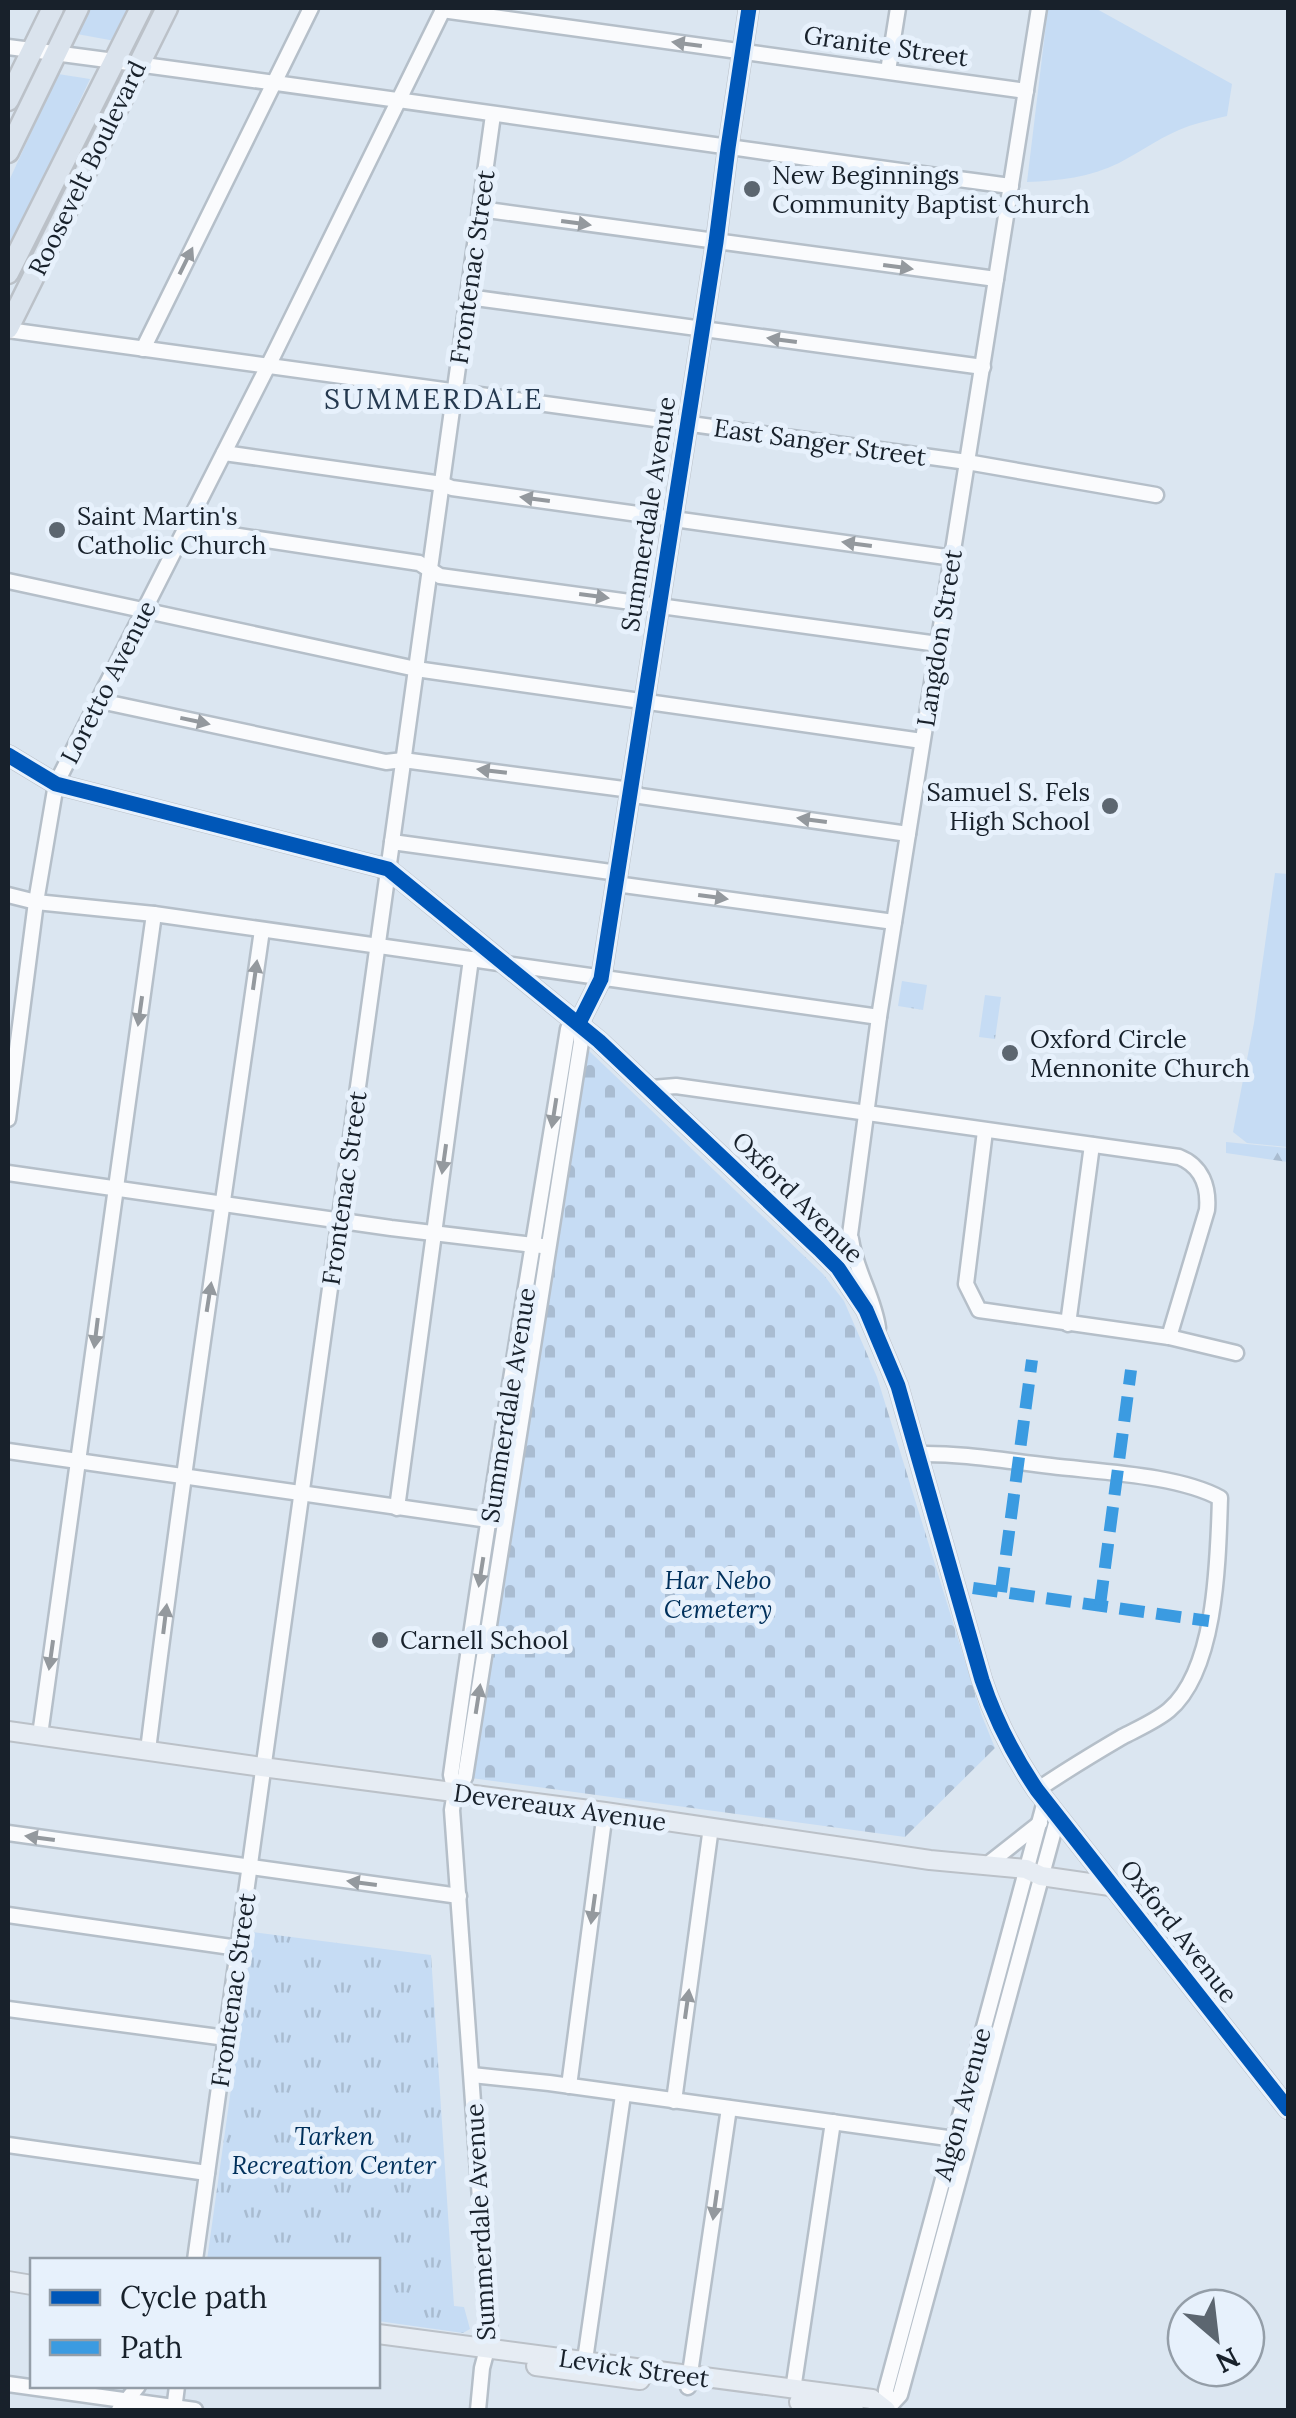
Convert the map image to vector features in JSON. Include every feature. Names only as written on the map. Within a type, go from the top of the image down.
[{"type":"highway","points":[[8,100],[53,8]]},
{"type":"highway","points":[[8,152],[78,8]]},
{"type":"highway","name":"Roosevelt Boulevard","points":[[8,273],[141,8]]},
{"type":"highway","name":"Roosevelt Boulevard","points":[[8,329],[167,8]]},
{"type":"main road","name":"Summerdale Avenue","points":[[578,1023],[601,979],[749,8]]},
{"type":"main road","name":"Oxford Avenue","points":[[8,754],[56,784],[388,869],[652,1088],[838,1268],[866,1310],[898,1386],[990,1706],[1024,1771],[1045,1807],[1288,2107]]},
{"type":"main road","name":"Devereaux Avenue","points":[[8,1731],[930,1860],[988,1864],[1110,1886]]},
{"type":"main road","name":"Levick Street","points":[[380,2334],[854,2410]]},
{"type":"main road","name":"Levick Street","points":[[380,2344],[585,2360],[689,2382],[872,2399],[888,2410]]},
{"type":"main road","points":[[878,2410],[888,2410]]},
{"type":"street","points":[[143,349],[311,8]]},
{"type":"street","points":[[888,71],[898,8]]},
{"type":"street","name":"Langdon Street","points":[[838,1268],[849,1242],[879,1017],[1040,8]]},
{"type":"street","name":"Granite Street","points":[[443,9],[1026,92]]},
{"type":"street","name":"Loretto Avenue","points":[[8,1119],[36,902],[56,784],[268,367],[443,9]]},
{"type":"street","points":[[8,47],[1010,186]]},
{"type":"street","name":"Frontenac Street","points":[[195,2258],[493,115]]},
{"type":"street","points":[[480,209],[996,280]]},
{"type":"street","points":[[468,297],[983,367]]},
{"type":"street","name":"East Sanger Street","points":[[8,329],[967,462],[1156,495]]},
{"type":"street","points":[[224,452],[953,558]]},
{"type":"street","points":[[186,528],[419,563],[440,576],[938,644]]},
{"type":"street","points":[[8,581],[416,670],[922,741]]},
{"type":"street","points":[[100,701],[386,762],[404,760],[631,790],[640,796],[908,834]]},
{"type":"street","points":[[392,842],[894,922]]},
{"type":"street","points":[[8,895],[36,902],[154,914],[879,1017]]},
{"type":"street","points":[[40,1735],[154,914]]},
{"type":"street","points":[[148,1750],[201,1345],[262,930]]},
{"type":"street","points":[[397,1508],[471,959]]},
{"type":"street","name":"Summerdale Avenue","points":[[478,2410],[490,2338],[452,1810],[456,1792],[466,1778],[568,1029],[578,1023]]},
{"type":"street","points":[[652,1088],[676,1086],[1189,1161],[1204,1181],[1207,1210],[1169,1337]]},
{"type":"street","points":[[985,1131],[966,1284],[978,1310],[1169,1337],[1236,1353]]},
{"type":"street","points":[[1068,1324],[1092,1146]]},
{"type":"street","points":[[8,1173],[541,1246]]},
{"type":"street","points":[[850,1232],[856,1262],[875,1307],[880,1338]]},
{"type":"street","points":[[8,1451],[498,1521]]},
{"type":"street","points":[[918,1454],[947,1453],[1118,1474],[1190,1485],[1220,1498],[1209,1621],[1195,1676],[1167,1711],[1083,1760],[1045,1807],[988,1864]]},
{"type":"street","name":"Algon Avenue","points":[[888,2410],[900,2395],[969,2141],[1045,1807]]},
{"type":"street","points":[[569,2086],[606,1812]]},
{"type":"street","points":[[674,2101],[711,1827]]},
{"type":"street","points":[[8,1833],[459,1896]]},
{"type":"street","name":"Algon Avenue","points":[[888,2410],[886,2390],[953,2138],[1033,1872]]},
{"type":"street","points":[[8,1915],[238,1948]]},
{"type":"street","points":[[8,2009],[226,2038]]},
{"type":"street","points":[[472,2075],[969,2141]]},
{"type":"street","points":[[585,2360],[623,2094]]},
{"type":"street","points":[[689,2382],[729,2108]]},
{"type":"street","points":[[792,2390],[832,2122]]},
{"type":"street","points":[[8,2145],[207,2173]]},
{"type":"street","points":[[8,2384],[123,2406],[194,2410]]},
{"type":"green space","points":[[91,8],[131,8],[115,41],[77,34]]},
{"type":"green space","points":[[1048,8],[1095,8],[1232,84],[1227,116],[1179,130],[1097,172],[1027,182]]},
{"type":"green space","points":[[58,74],[90,79],[8,254],[8,183]]},
{"type":"green space","points":[[1275,873],[1288,874],[1288,1147],[1247,1143],[1233,1132],[1254,1023]]},
{"type":"green space","points":[[902,981],[927,985],[923,1010],[898,1006]]},
{"type":"green space","points":[[985,995],[1001,997],[995,1039],[979,1037]]},
{"type":"green space","name":"Har Nebo Cemetery","points":[[587,1049],[823,1274],[844,1301],[877,1377],[995,1748],[905,1837],[471,1778]]},
{"type":"green space","points":[[1226,1142],[1288,1148],[1288,1162],[1226,1153]]},
{"type":"green space","name":"Tarken Recreation Center","points":[[253,1932],[431,1955],[454,2306],[464,2307],[470,2329],[463,2333],[380,2321],[380,2258],[207,2258]]},
{"type":"marked path","points":[[1001,1592],[1032,1360]]},
{"type":"marked path","points":[[1100,1605],[1131,1370]]},
{"type":"marked path","points":[[973,1588],[1209,1621]]},
{"type":"cycle path","points":[[579,1023],[601,979],[749,8]]},
{"type":"cycle path","points":[[8,755],[56,784],[388,869],[599,1041],[838,1268],[866,1310],[898,1386],[982,1680],[1013,1751],[1037,1790],[1288,2109]]},
{"type":"place","name":"New Beginnings Community Baptist Church","points":[[752,189]]},
{"type":"place","name":"Saint Martin's Catholic Church","points":[[57,530]]},
{"type":"place","name":"Samuel S. Fels High School","points":[[1110,806]]},
{"type":"place","name":"Oxford Circle Mennonite Church","points":[[1010,1053]]},
{"type":"place","name":"Carnell School","points":[[380,1640]]},
{"type":"district","name":"SUMMERDALE","points":[[434,399]]}]
